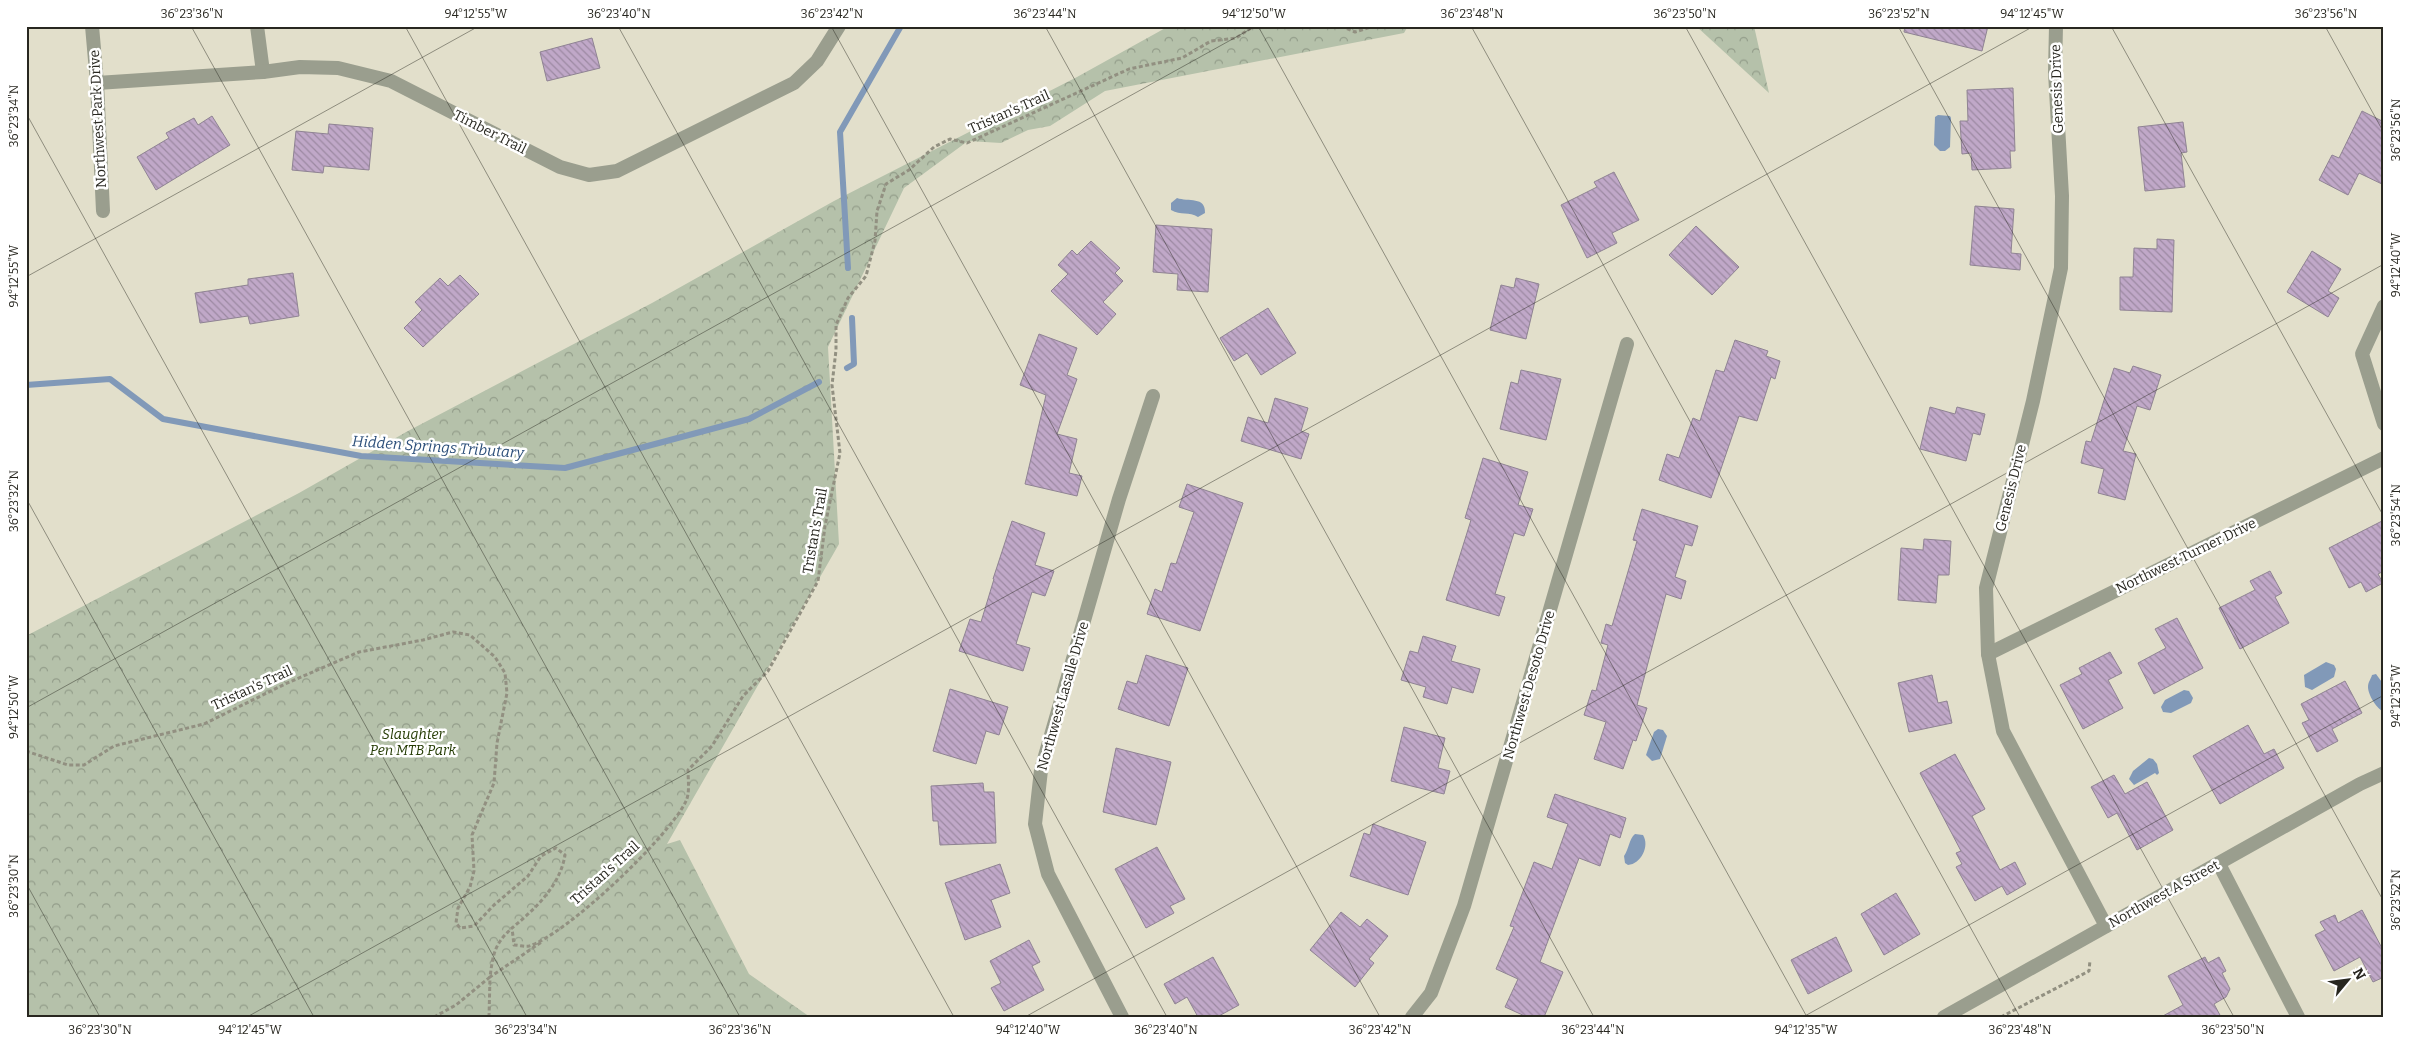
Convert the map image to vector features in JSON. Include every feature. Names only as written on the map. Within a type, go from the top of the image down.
[{"type":"street","name":"Northwest Park Drive","points":[[92,26],[98,83],[103,211]]},
{"type":"street","points":[[257,26],[263,72]]},
{"type":"street","name":"Timber Trail","points":[[98,83],[263,72],[300,67],[338,68],[390,81],[560,167],[589,175],[617,171],[794,83],[817,61],[839,26]]},
{"type":"street","name":"Genesis Drive","points":[[2056,26],[2055,72],[2062,196],[2061,268],[2034,401],[1986,588],[1988,654],[2003,731],[2106,926]]},
{"type":"street","points":[[2384,306],[2362,354],[2384,424]]},
{"type":"street","name":"Northwest Desoto Drive","points":[[1412,1017],[1431,993],[1464,906],[1628,344]]},
{"type":"street","name":"Northwest Lasalle Drive","points":[[1122,1017],[1048,874],[1035,824],[1041,770],[1119,499],[1153,396]]},
{"type":"street","name":"Northwest Turner Drive","points":[[1988,654],[2384,458]]},
{"type":"street","name":"Northwest A Street","points":[[1944,1017],[2360,784],[2384,773]]},
{"type":"street","points":[[2219,864],[2298,1017]]},
{"type":"path","name":"Tristan's Trail","points":[[26,751],[68,765],[84,765],[114,746],[204,724],[285,684],[359,652],[423,640],[453,632],[470,635],[495,657],[505,673],[508,693],[497,744],[494,783],[472,835],[474,871],[470,887],[458,908],[456,923],[460,928],[474,926],[494,905],[528,876],[542,856],[556,848],[565,855],[563,864],[552,886],[512,928],[514,945],[528,947],[554,934],[642,858],[677,815],[687,799],[688,770],[712,746],[743,696],[768,671],[818,582],[825,526],[840,453],[832,385],[836,350],[836,325],[848,298],[866,276],[875,241],[877,211],[886,184],[908,170],[934,147],[950,139],[968,143],[1035,114],[1129,69],[1182,58],[1211,41],[1236,38],[1254,26]]},
{"type":"path","points":[[1341,26],[1355,32],[1374,26]]},
{"type":"path","points":[[489,1017],[490,978],[493,955],[500,940],[512,928]]},
{"type":"path","points":[[434,1017],[456,1005],[490,978],[554,934]]},
{"type":"path","points":[[2001,1017],[2089,971],[2090,960]]},
{"type":"green space","name":"Slaughter Pen MTB Park","points":[[1169,26],[1408,26],[1404,33],[1105,91],[1050,126],[1028,130],[1001,143],[968,141],[904,188],[828,347],[839,544],[667,844],[680,840],[749,974],[810,1017],[26,1017],[26,636],[299,493],[408,431],[652,303],[834,201],[1077,77]]},
{"type":"green space","points":[[1696,26],[1754,26],[1769,93]]},
{"type":"water","points":[[1938,115],[1950,116],[1951,118],[1950,147],[1945,151],[1940,151],[1934,145],[1935,117]]},
{"type":"water","points":[[1177,198],[1203,204],[1205,213],[1198,217],[1171,210],[1171,203]]},
{"type":"water","points":[[2326,662],[2334,665],[2336,669],[2334,677],[2312,690],[2305,687],[2304,675]]},
{"type":"water","points":[[2376,674],[2384,685],[2384,712],[2376,705],[2368,690],[2368,684],[2372,675]]},
{"type":"water","points":[[2184,690],[2189,691],[2193,698],[2191,703],[2171,713],[2163,712],[2161,707],[2165,700]]},
{"type":"water","points":[[1658,729],[1663,730],[1667,736],[1660,759],[1652,761],[1646,755],[1654,732]]},
{"type":"water","points":[[2149,758],[2153,759],[2157,764],[2159,773],[2157,775],[2155,773],[2134,785],[2129,779],[2133,771]]},
{"type":"water","points":[[1635,834],[1643,835],[1645,849],[1637,861],[1628,865],[1625,863],[1624,856]]},
{"type":"building","points":[[1905,26],[1988,26],[1982,51],[1904,32]]},
{"type":"building","points":[[592,38],[600,68],[547,81],[540,52]]},
{"type":"building","points":[[2013,88],[2015,151],[2010,151],[2011,168],[1972,170],[1971,153],[1962,154],[1960,121],[1968,121],[1967,90]]},
{"type":"building","points":[[2362,111],[2384,122],[2384,185],[2359,173],[2348,195],[2319,180],[2332,155],[2339,158]]},
{"type":"building","points":[[212,116],[230,145],[156,190],[137,157],[169,138],[166,133],[194,118],[198,125]]},
{"type":"building","points":[[2183,122],[2187,152],[2181,153],[2185,187],[2145,191],[2138,127]]},
{"type":"building","points":[[329,124],[373,128],[369,170],[324,166],[323,173],[292,170],[296,131],[328,134]]},
{"type":"building","points":[[1614,172],[1639,220],[1612,233],[1617,243],[1587,258],[1561,205],[1597,187],[1594,182]]},
{"type":"building","points":[[1975,206],[2014,209],[2011,253],[2021,254],[2020,270],[1970,265]]},
{"type":"building","points":[[1156,225],[1212,229],[1208,292],[1177,290],[1178,274],[1153,272]]},
{"type":"building","points":[[1696,226],[1739,267],[1712,295],[1669,255]]},
{"type":"building","points":[[2157,239],[2174,240],[2172,312],[2120,310],[2120,277],[2133,277],[2134,248],[2157,249]]},
{"type":"building","points":[[1091,241],[1120,268],[1115,273],[1123,281],[1103,302],[1116,314],[1097,335],[1051,291],[1068,274],[1058,265],[1072,250],[1077,255]]},
{"type":"building","points":[[2312,251],[2341,269],[2328,291],[2339,298],[2328,317],[2287,292]]},
{"type":"building","points":[[293,273],[299,316],[250,324],[248,316],[200,323],[195,293],[248,285],[248,279]]},
{"type":"building","points":[[460,275],[479,294],[423,347],[404,328],[422,310],[415,302],[440,278],[448,286]]},
{"type":"building","points":[[1516,278],[1539,284],[1526,339],[1490,330],[1501,285],[1514,288]]},
{"type":"building","points":[[1268,308],[1296,353],[1261,375],[1247,353],[1234,361],[1220,338]]},
{"type":"building","points":[[1039,334],[1077,348],[1067,375],[1077,379],[1057,434],[1077,439],[1069,473],[1082,476],[1077,496],[1025,484],[1046,395],[1020,385]]},
{"type":"building","points":[[1735,340],[1768,351],[1766,356],[1780,361],[1775,379],[1771,377],[1757,421],[1739,416],[1711,498],[1659,480],[1667,454],[1679,458],[1693,418],[1700,421],[1716,370],[1724,372]]},
{"type":"building","points":[[2133,366],[2161,375],[2150,410],[2137,406],[2123,451],[2136,454],[2125,500],[2098,493],[2104,469],[2081,463],[2086,441],[2091,442],[2114,368],[2130,373]]},
{"type":"building","points":[[1521,370],[1561,379],[1546,440],[1500,429],[1511,382],[1518,384]]},
{"type":"building","points":[[1275,398],[1308,408],[1301,431],[1309,434],[1301,459],[1241,441],[1248,417],[1268,423]]},
{"type":"building","points":[[1930,407],[1955,414],[1957,407],[1985,414],[1980,435],[1973,433],[1966,461],[1920,449]]},
{"type":"building","points":[[1483,458],[1528,472],[1518,505],[1533,509],[1524,536],[1514,533],[1495,594],[1505,597],[1499,616],[1446,600],[1471,520],[1465,518]]},
{"type":"building","points":[[1187,484],[1243,503],[1200,631],[1147,614],[1155,589],[1162,592],[1171,563],[1176,564],[1194,512],[1179,507]]},
{"type":"building","points":[[1642,509],[1698,526],[1692,546],[1685,544],[1675,577],[1686,581],[1681,599],[1666,594],[1637,705],[1647,708],[1636,741],[1633,740],[1623,769],[1594,759],[1606,722],[1584,715],[1592,690],[1596,691],[1608,645],[1601,643],[1606,624],[1612,626],[1637,541],[1633,540]]},
{"type":"building","points":[[2384,520],[2384,571],[2378,574],[2383,583],[2366,592],[2361,582],[2349,588],[2329,548]]},
{"type":"building","points":[[1012,521],[1045,533],[1035,565],[1054,571],[1045,596],[1032,592],[1016,644],[1030,648],[1023,671],[959,651],[970,619],[981,622]]},
{"type":"building","points":[[1924,539],[1951,541],[1949,575],[1938,575],[1936,603],[1898,600],[1901,548],[1923,550]]},
{"type":"building","points":[[2270,571],[2282,593],[2275,597],[2289,623],[2240,649],[2219,608],[2255,590],[2250,581]]},
{"type":"building","points":[[2177,618],[2203,668],[2154,694],[2138,663],[2166,648],[2155,629]]},
{"type":"building","points":[[1423,636],[1456,646],[1451,661],[1480,669],[1473,693],[1452,687],[1447,704],[1423,697],[1426,687],[1401,680],[1410,651],[1418,653]]},
{"type":"building","points":[[2110,652],[2122,673],[2108,680],[2123,708],[2083,729],[2060,685],[2082,674],[2079,668]]},
{"type":"building","points":[[1146,655],[1188,668],[1169,726],[1118,709],[1127,681],[1137,684]]},
{"type":"building","points":[[1932,675],[1938,703],[1947,701],[1952,723],[1909,732],[1898,683]]},
{"type":"building","points":[[2345,681],[2362,713],[2332,729],[2338,741],[2317,752],[2302,723],[2309,720],[2301,704]]},
{"type":"building","points":[[950,689],[1008,707],[999,735],[986,731],[976,764],[933,751]]},
{"type":"building","points":[[2248,725],[2264,754],[2274,749],[2284,768],[2220,804],[2193,756]]},
{"type":"building","points":[[1404,727],[1445,738],[1438,768],[1450,771],[1444,794],[1391,781]]},
{"type":"building","points":[[1116,748],[1171,762],[1156,825],[1103,812]]},
{"type":"building","points":[[1955,754],[1985,809],[1972,816],[2000,870],[2015,862],[2026,884],[2007,895],[2002,886],[1975,901],[1956,867],[1962,864],[1956,853],[1961,851],[1920,773]]},
{"type":"building","points":[[2114,775],[2125,794],[2147,782],[2173,830],[2137,850],[2117,813],[2108,818],[2091,787]]},
{"type":"building","points":[[983,783],[984,792],[994,792],[996,843],[940,845],[938,821],[933,821],[931,786]]},
{"type":"building","points":[[1555,794],[1626,818],[1620,838],[1610,834],[1600,866],[1579,858],[1540,962],[1563,972],[1544,1017],[1527,1017],[1505,1007],[1518,979],[1496,969],[1514,927],[1510,926],[1534,862],[1552,869],[1568,824],[1547,817]]},
{"type":"building","points":[[1373,824],[1426,842],[1408,895],[1350,876],[1364,833],[1370,835]]},
{"type":"building","points":[[1157,847],[1185,899],[1170,906],[1174,913],[1146,928],[1115,869]]},
{"type":"building","points":[[1000,864],[1010,893],[991,900],[1001,927],[965,940],[945,883]]},
{"type":"building","points":[[1896,893],[1920,934],[1884,955],[1861,914]]},
{"type":"building","points":[[2362,910],[2384,952],[2384,977],[2373,982],[2360,957],[2334,971],[2315,935],[2325,930],[2320,922],[2335,915],[2338,923]]},
{"type":"building","points":[[1341,912],[1360,927],[1367,919],[1388,936],[1369,959],[1374,963],[1355,987],[1310,950]]},
{"type":"building","points":[[1836,937],[1852,971],[1808,994],[1791,960]]},
{"type":"building","points":[[1029,940],[1040,962],[1032,966],[1044,990],[1004,1011],[991,988],[1001,983],[990,961]]},
{"type":"building","points":[[1213,957],[1239,1005],[1217,1017],[1198,1017],[1187,997],[1175,1004],[1164,984]]},
{"type":"building","points":[[2205,957],[2208,963],[2219,957],[2226,971],[2222,973],[2230,989],[2226,997],[2214,1004],[2221,1017],[2161,1017],[2183,1005],[2168,976]]},
{"type":"waterway","name":"Hidden Springs Tributary","points":[[848,268],[840,132],[901,26]]},
{"type":"waterway","name":"Hidden Springs Tributary","points":[[847,368],[854,364],[852,318]]},
{"type":"waterway","name":"Hidden Springs Tributary","points":[[26,385],[110,379],[163,419],[361,456],[565,468],[749,419],[819,382]]}]
